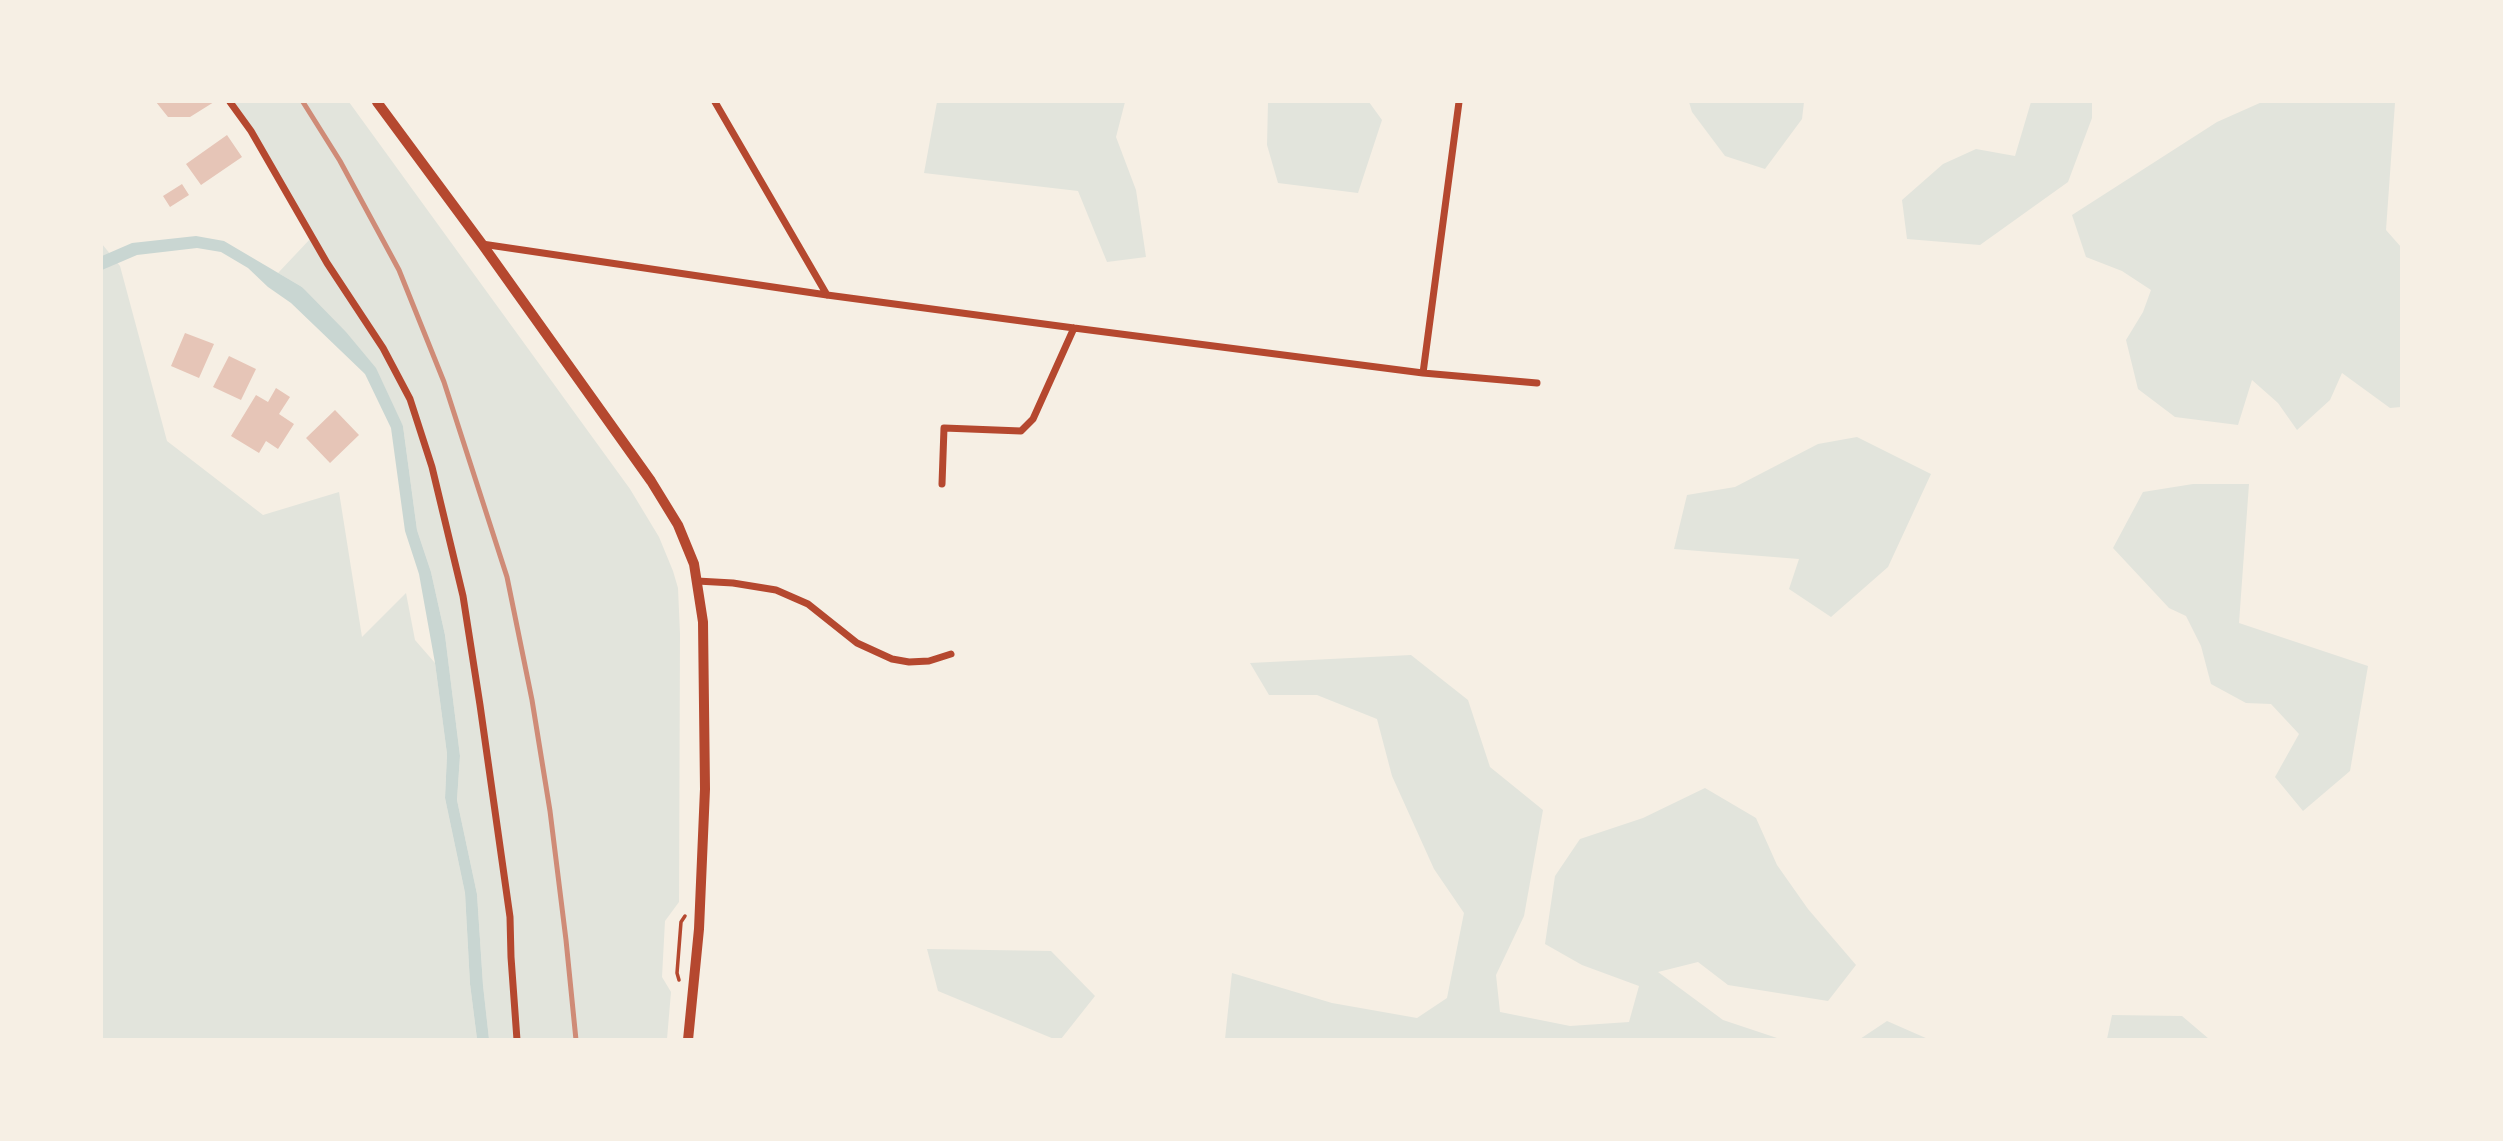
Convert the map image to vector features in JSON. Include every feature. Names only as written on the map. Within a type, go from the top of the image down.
[{"type":"main road","points":[[377,102],[667,504],[687,546],[697,581],[703,622],[705,789],[699,929],[688,1040]]},
{"type":"street","points":[[230,102],[251,131],[327,263],[383,348],[410,399],[432,467],[463,596],[480,705],[510,917],[517,1040]]},
{"type":"street","points":[[715,102],[827,295]]},
{"type":"street","points":[[1423,373],[1459,102]]},
{"type":"street","points":[[482,244],[1073,328],[1423,373],[1537,383]]},
{"type":"street","points":[[942,484],[944,428],[1021,431],[1033,419],[1073,328]]},
{"type":"street","points":[[697,581],[776,590],[808,604],[856,643],[892,659],[929,661],[951,654]]},
{"type":"path","points":[[679,982],[677,973],[681,922],[688,911]]},
{"type":"shaded area","points":[[230,102],[349,102],[630,489],[659,537],[678,588],[680,634],[679,902],[665,921],[662,977],[671,992],[667,1039],[489,1039],[477,894],[457,800],[460,756],[445,635],[431,572],[417,530],[403,426],[302,287],[278,273],[312,237]]},
{"type":"shaded area","points":[[937,102],[1125,102],[1116,137],[1136,190],[1146,257],[1107,262],[1078,191],[924,173]]},
{"type":"shaded area","points":[[1268,102],[1369,102],[1382,120],[1358,193],[1278,183],[1267,145]]},
{"type":"shaded area","points":[[1689,102],[1804,102],[1802,119],[1765,169],[1725,156],[1692,112]]},
{"type":"shaded area","points":[[2031,102],[2092,102],[2092,118],[2068,182],[1980,245],[1907,239],[1902,200],[1943,164],[1976,149],[2015,156]]},
{"type":"shaded area","points":[[2262,102],[2395,103],[2386,230],[2401,247],[2401,407],[2390,408],[2342,373],[2330,400],[2297,430],[2278,403],[2252,380],[2238,425],[2175,417],[2138,389],[2126,340],[2143,312],[2151,290],[2122,271],[2086,257],[2072,215],[2217,122]]},
{"type":"shaded area","points":[[196,236],[224,241],[302,287],[346,332],[376,368],[403,426],[417,530],[431,572],[445,635],[460,756],[457,800],[477,894],[489,1039],[477,1039],[470,984],[465,893],[445,798],[447,754],[435,663],[419,574],[405,531],[391,428],[365,374],[291,303],[268,287],[248,268],[221,252],[197,248],[137,255],[102,270],[102,256],[132,243]]},
{"type":"shaded area","points":[[102,244],[120,266],[167,441],[263,515],[339,492],[362,637],[406,593],[415,640],[435,663],[447,754],[445,798],[465,893],[470,984],[477,1039],[102,1039]]},
{"type":"shaded area","points":[[1857,437],[1931,474],[1888,567],[1831,617],[1789,589],[1799,559],[1674,549],[1687,495],[1735,487],[1818,444]]},
{"type":"shaded area","points":[[2193,484],[2249,484],[2239,623],[2368,666],[2350,771],[2303,811],[2275,777],[2299,734],[2271,704],[2246,703],[2211,684],[2201,646],[2186,616],[2169,608],[2113,548],[2143,492]]},
{"type":"shaded area","points":[[1411,655],[1468,700],[1490,767],[1543,810],[1524,916],[1496,975],[1500,1012],[1570,1026],[1629,1022],[1639,986],[1582,965],[1545,944],[1555,876],[1580,839],[1643,818],[1705,788],[1756,818],[1777,865],[1808,909],[1856,965],[1828,1001],[1728,985],[1698,962],[1658,972],[1723,1020],[1780,1039],[1225,1039],[1232,973],[1332,1003],[1417,1018],[1447,998],[1464,913],[1434,869],[1392,776],[1377,719],[1317,695],[1269,695],[1250,663]]},
{"type":"shaded area","points":[[927,949],[1051,951],[1095,996],[1061,1039],[1054,1039],[938,991]]},
{"type":"shaded area","points":[[2112,1015],[2182,1016],[2209,1039],[2107,1039]]},
{"type":"shaded area","points":[[1887,1021],[1928,1039],[1860,1039]]},
{"type":"building","points":[[156,102],[214,102],[190,117],[168,117]]},
{"type":"building","points":[[227,135],[242,157],[201,185],[186,164]]},
{"type":"building","points":[[182,184],[189,195],[170,207],[163,196]]},
{"type":"building","points":[[185,333],[214,344],[199,378],[171,366]]},
{"type":"building","points":[[229,356],[256,369],[241,400],[213,387]]},
{"type":"building","points":[[276,388],[290,397],[279,414],[294,424],[278,449],[266,441],[259,453],[231,436],[256,395],[268,402]]},
{"type":"building","points":[[335,410],[359,435],[330,463],[306,438]]},
{"type":"railway","points":[[303,102],[340,161],[399,270],[444,382],[507,577],[532,700],[550,811],[576,1040]]}]
